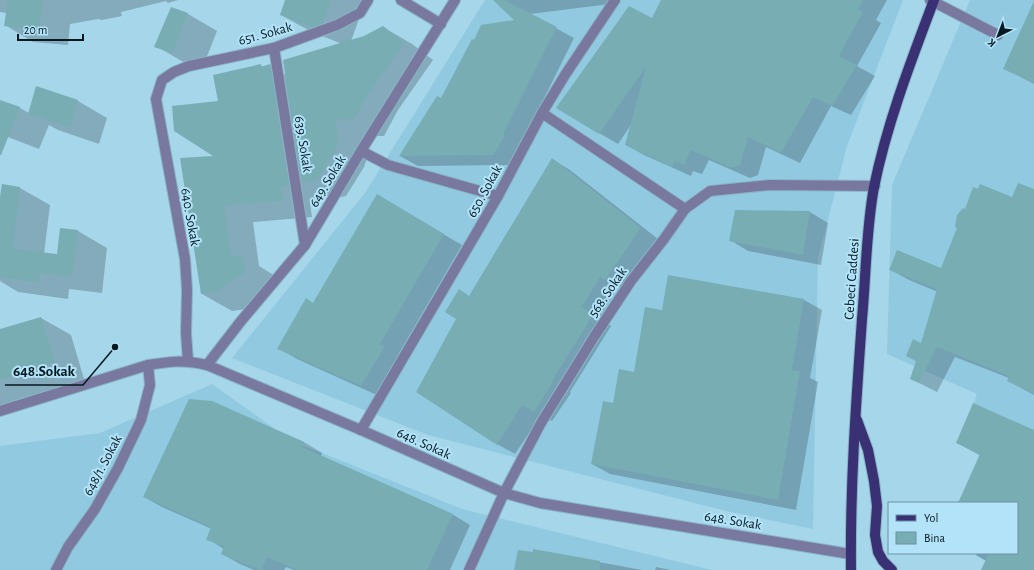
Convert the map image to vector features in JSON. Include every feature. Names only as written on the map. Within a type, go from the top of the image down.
[{"type":"main road","name":"Cebeci Caddesi","points":[[851,570],[850,554],[855,417],[871,206],[882,156],[897,102],[932,0]]},
{"type":"main road","points":[[855,417],[868,450],[874,482],[876,506],[875,535],[878,552],[883,561],[892,570]]},
{"type":"street","name":"651. Sokak","points":[[162,80],[174,72],[189,66],[274,48],[337,25],[360,13],[368,0]]},
{"type":"street","points":[[401,0],[441,24]]},
{"type":"street","name":"649. Sokak","points":[[207,365],[241,321],[306,245],[361,151],[455,0]]},
{"type":"street","name":"650. Sokak","points":[[361,430],[498,196],[542,113],[565,74],[615,0]]},
{"type":"street","points":[[932,0],[998,34]]},
{"type":"street","name":"639. Sokak","points":[[274,48],[306,245]]},
{"type":"street","name":"640. Sokak","points":[[162,80],[156,99],[185,259],[188,361]]},
{"type":"street","points":[[542,113],[685,208]]},
{"type":"street","points":[[361,151],[388,165],[498,196]]},
{"type":"street","name":"568. Sokak","points":[[470,570],[504,493],[541,423],[594,337],[631,281],[664,239],[685,208],[710,192],[717,191],[770,185],[875,186]]},
{"type":"street","name":"648. Sokak","points":[[0,411],[148,365],[170,361],[188,361],[207,365],[361,430],[504,493],[540,503],[850,554]]},
{"type":"street","name":"648/1. Sokak","points":[[56,570],[68,547],[95,509],[118,468],[141,420],[150,385],[148,365]]},
{"type":"shaded area","points":[[485,0],[903,0],[847,146],[818,258],[813,529],[726,511],[428,435],[232,358],[365,193]]},
{"type":"shaded area","points":[[970,0],[1034,0],[1034,570],[986,561],[974,554],[1018,554],[1018,502],[1016,502],[985,451],[959,442],[977,394],[887,354],[892,185]]},
{"type":"shaded area","points":[[212,384],[292,441],[462,509],[712,570],[0,570],[0,446],[100,433]]},
{"type":"building","points":[[8,0],[43,0],[39,29],[4,26]]},
{"type":"building","points":[[285,0],[331,0],[322,24],[312,27],[280,15]]},
{"type":"building","points":[[493,0],[504,0],[557,27],[503,134],[505,136],[493,155],[399,156],[437,96],[441,98],[481,25],[514,20]]},
{"type":"building","points":[[661,0],[863,0],[858,9],[863,12],[839,56],[857,65],[832,106],[813,97],[781,153],[748,137],[740,165],[731,168],[691,150],[684,165],[675,161],[672,167],[625,145],[646,67],[599,134],[556,108],[629,6],[652,18]]},
{"type":"building","points":[[1034,1],[1034,83],[1003,69]]},
{"type":"building","points":[[171,7],[188,13],[172,53],[154,47]]},
{"type":"building","points":[[383,26],[404,43],[369,93],[354,119],[335,120],[338,141],[335,150],[317,180],[302,183],[283,60],[364,36]]},
{"type":"building","points":[[261,64],[261,67],[270,64],[289,185],[281,187],[283,200],[224,206],[231,257],[243,256],[245,272],[216,292],[201,294],[180,158],[213,156],[174,131],[172,106],[218,101],[213,75]]},
{"type":"building","points":[[36,86],[78,100],[70,127],[28,114]]},
{"type":"building","points":[[0,100],[20,107],[1,155],[0,155]]},
{"type":"building","points":[[552,158],[641,228],[605,280],[600,277],[582,307],[593,315],[534,412],[522,405],[497,445],[416,392],[456,319],[445,312],[459,289],[469,296]]},
{"type":"building","points":[[1018,183],[1034,189],[1034,394],[1007,381],[1009,376],[937,347],[919,383],[910,379],[916,361],[906,356],[913,339],[921,343],[937,289],[889,270],[897,250],[941,268],[957,228],[955,227],[957,215],[963,208],[965,209],[973,187],[978,189],[980,184],[1012,197]]},
{"type":"building","points":[[2,184],[20,187],[13,249],[57,254],[60,228],[78,230],[72,277],[40,272],[39,283],[0,277],[0,197]]},
{"type":"building","points":[[377,194],[444,234],[380,344],[385,346],[361,386],[277,349],[306,298],[313,303]]},
{"type":"building","points":[[735,210],[810,211],[803,255],[729,241]]},
{"type":"building","points":[[668,275],[804,299],[792,370],[800,371],[778,500],[591,464],[603,401],[613,403],[619,369],[634,372],[645,307],[662,310]]},
{"type":"building","points":[[41,317],[55,362],[0,380],[0,329]]},
{"type":"building","points":[[189,399],[212,401],[304,442],[302,447],[453,514],[427,570],[297,570],[267,557],[262,570],[259,570],[221,554],[224,546],[206,540],[211,527],[143,497]]},
{"type":"building","points":[[973,403],[1034,430],[1034,570],[981,570],[989,554],[1018,554],[1018,502],[958,502],[980,454],[956,443]]},
{"type":"building","points":[[533,549],[600,561],[600,570],[514,570],[518,550],[533,552]]},
{"type":"place","name":"648.Sokak","points":[[115,347]]}]
